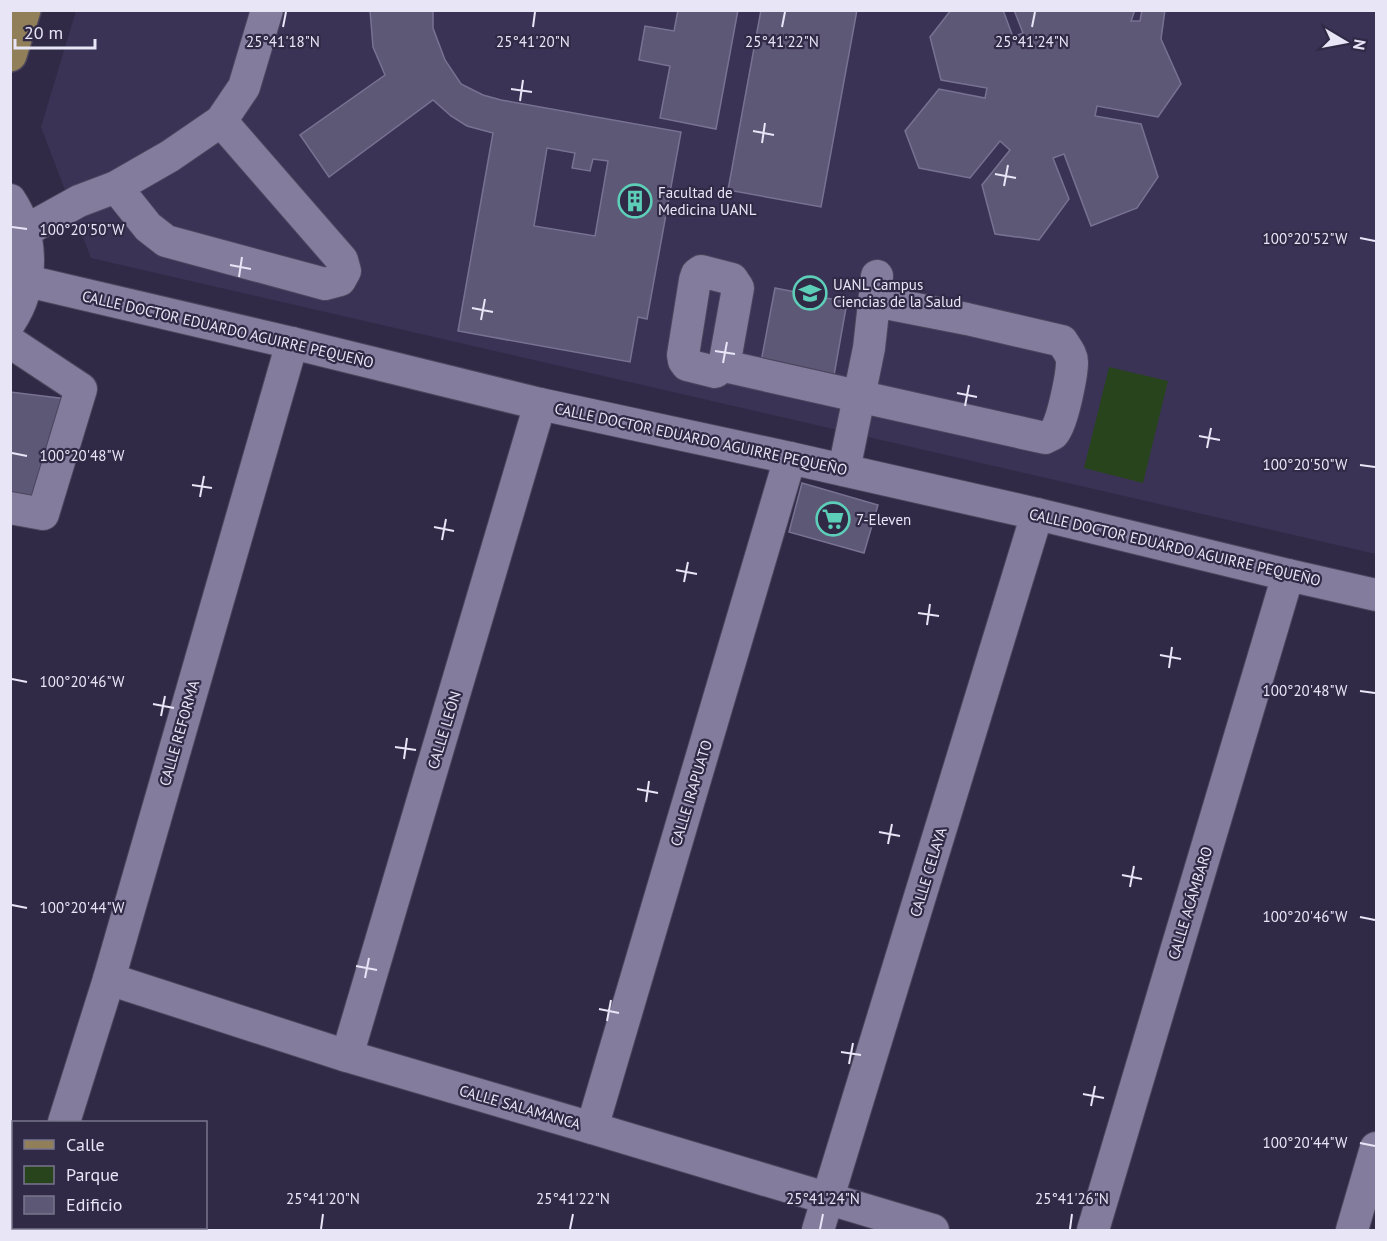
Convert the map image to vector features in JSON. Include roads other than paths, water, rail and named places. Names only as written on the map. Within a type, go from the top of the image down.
[{"type":"main road","points":[[10,55],[24,10]]},
{"type":"street","points":[[25,231],[79,201],[116,187],[170,156],[221,121],[244,87],[267,10]]},
{"type":"street","points":[[116,187],[148,227],[166,241],[325,284],[340,280],[345,271],[342,260],[221,121]]},
{"type":"street","points":[[10,200],[16,208],[25,231],[28,256],[27,281],[18,310],[10,322]]},
{"type":"street","name":"CALLE DOCTOR EDUARDO AGUIRRE PEQUEÑO","points":[[27,281],[540,404],[844,470],[1377,595]]},
{"type":"street","points":[[724,366],[860,397],[1044,438],[1053,435],[1057,429],[1067,395],[1072,361],[1068,350],[1062,342],[967,319],[876,289],[869,348],[860,397],[844,470]]},
{"type":"street","points":[[10,342],[81,388],[43,514],[10,508]]},
{"type":"street","name":"CALLE REFORMA","points":[[64,1121],[109,979],[292,343]]},
{"type":"street","name":"CALLE LEÓN","points":[[347,1056],[540,404]]},
{"type":"street","name":"CALLE IRAPUATO","points":[[592,1128],[790,458]]},
{"type":"street","name":"CALLE CELAYA","points":[[818,1230],[1036,514]]},
{"type":"street","name":"CALLE ACÁMBARO","points":[[1093,1230],[1288,575]]},
{"type":"street","name":"CALLE SALAMANCA","points":[[109,979],[347,1056],[933,1230]]},
{"type":"street","points":[[1352,1230],[1377,1148]]},
{"type":"place","name":"Facultad de Medicina UANL","points":[[635,201]]},
{"type":"place","name":"UANL Campus Ciencias de la Salud","points":[[810,293]]},
{"type":"place","name":"7-Eleven","points":[[833,519]]}]
